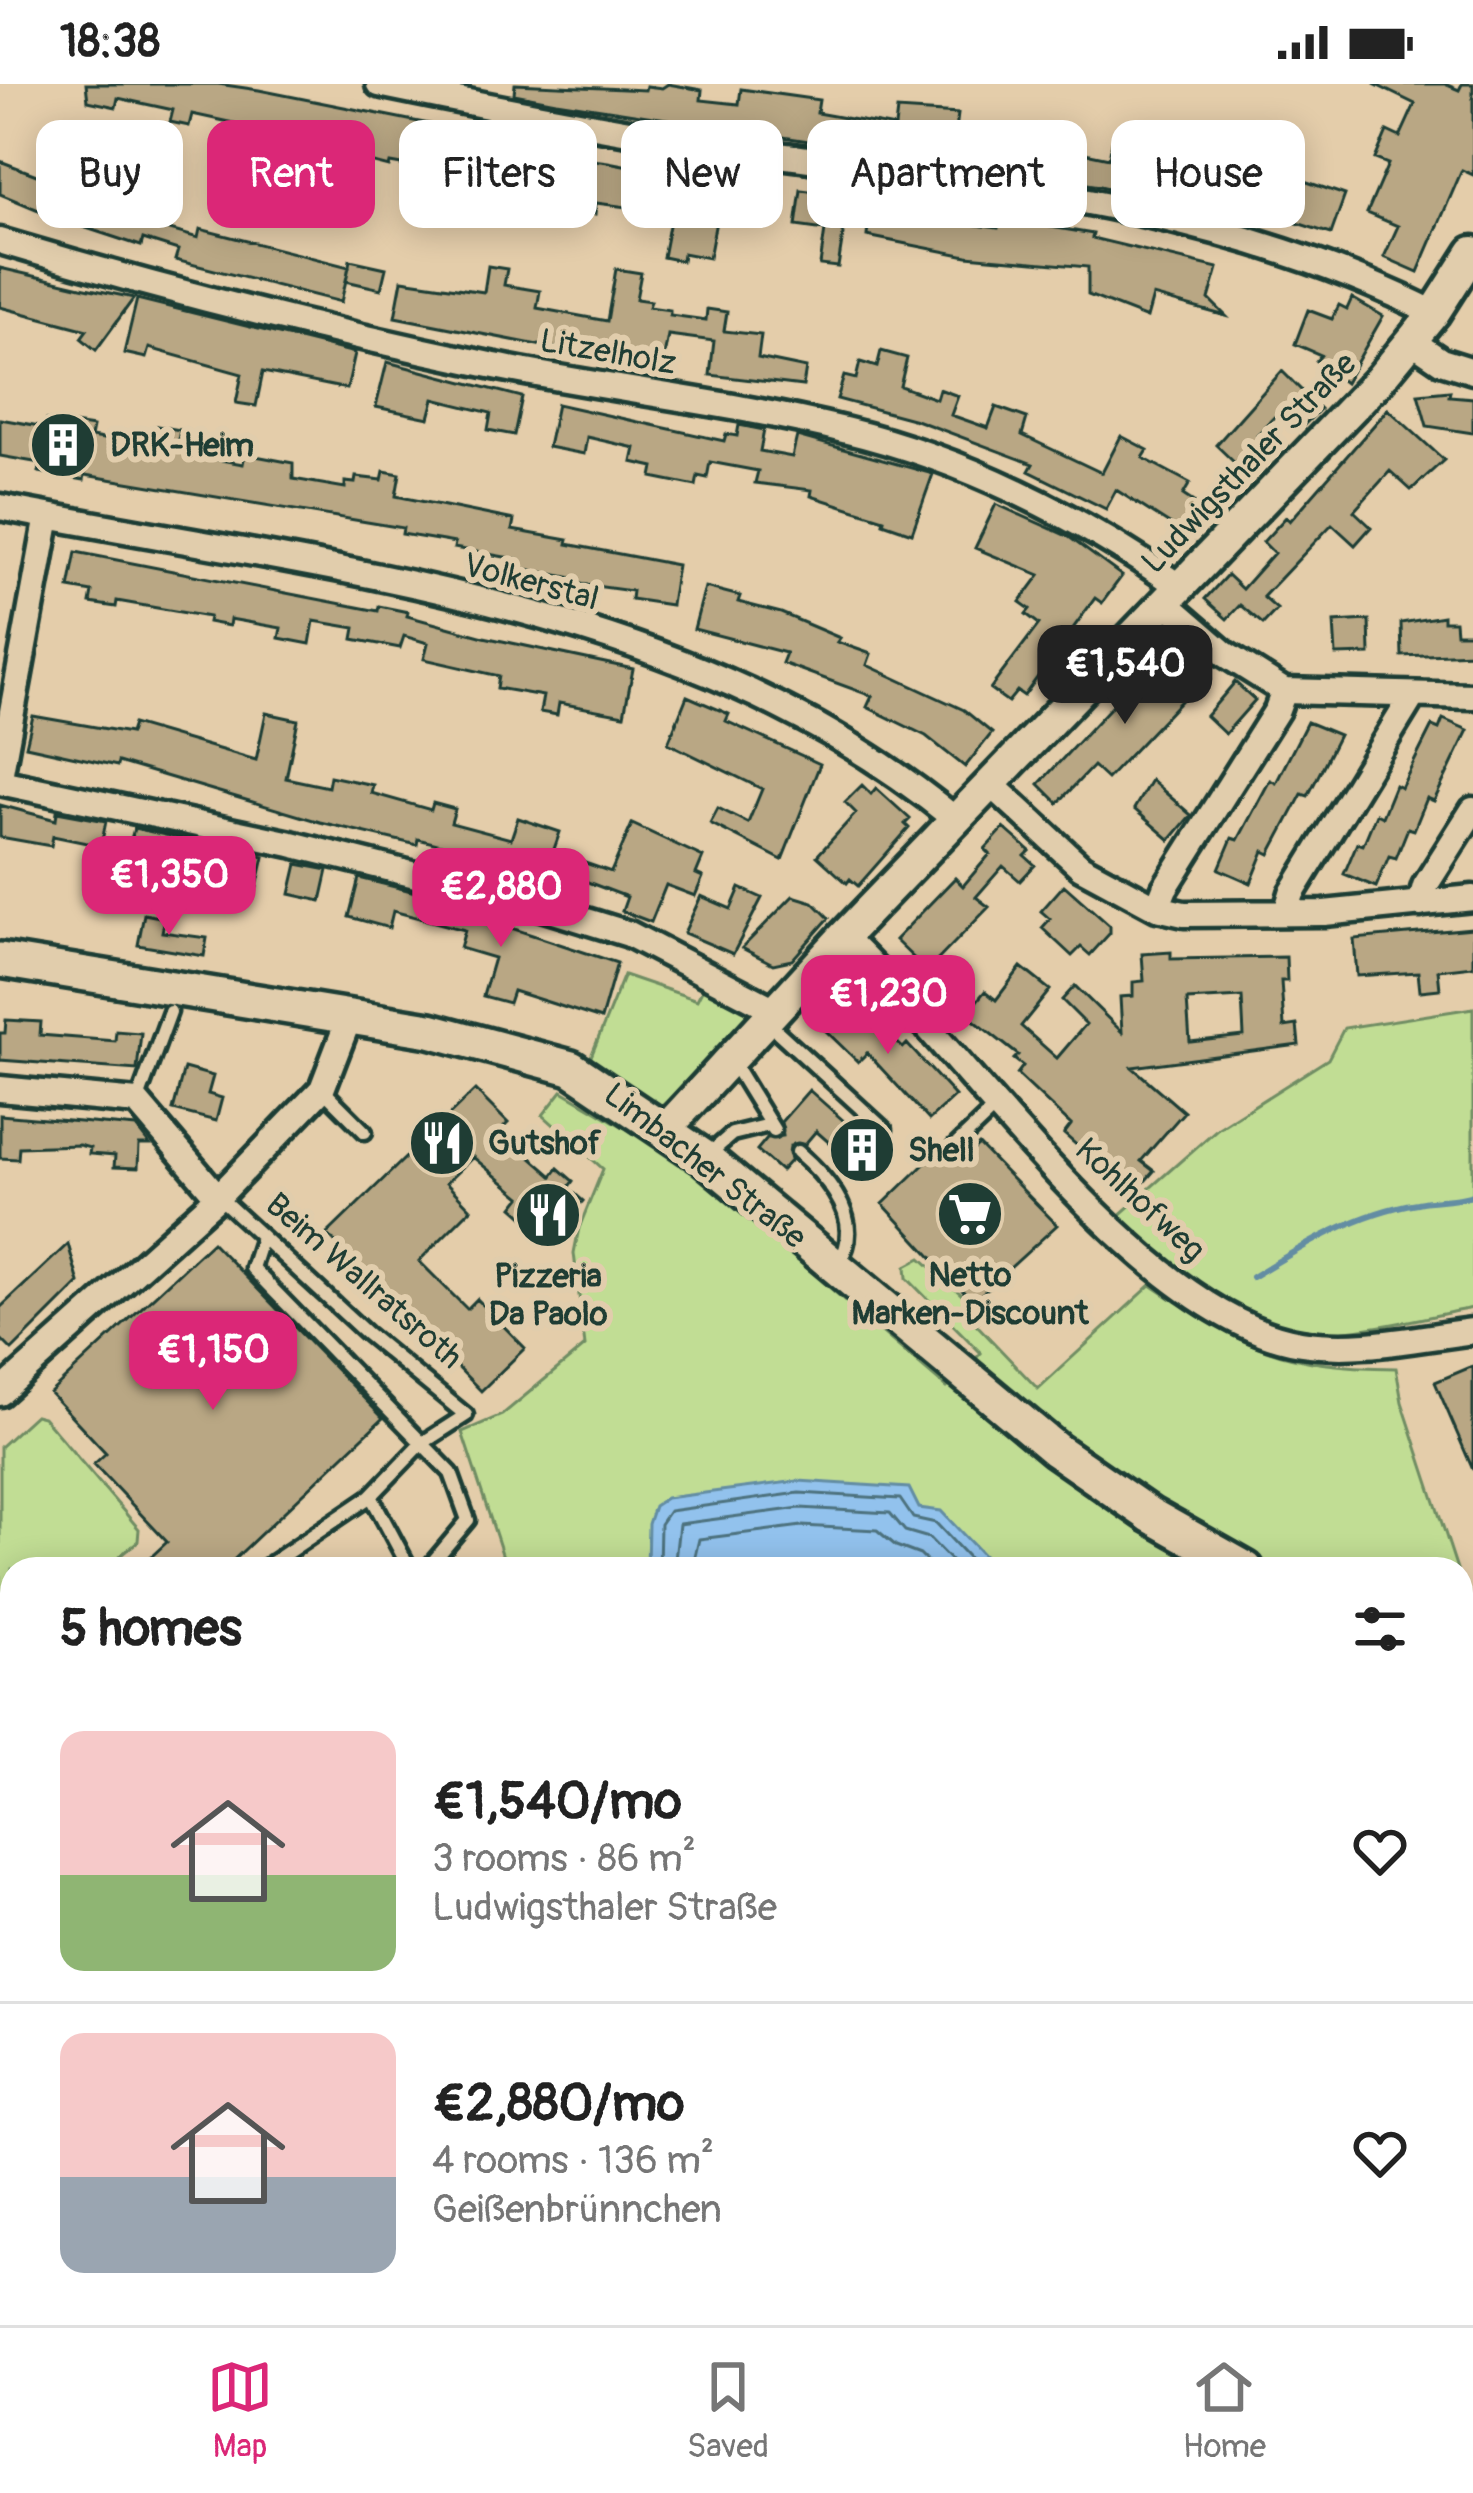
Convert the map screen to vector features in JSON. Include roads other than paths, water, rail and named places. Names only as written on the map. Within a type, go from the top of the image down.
[{"type":"main road","name":"Limbacher Straße","points":[[0,960],[430,1030],[553,1061],[612,1092],[705,1158],[1056,1450],[1150,1515],[1225,1557]]},
{"type":"street","points":[[379,84],[563,122],[1036,192],[1163,218],[1312,261],[1434,314]]},
{"type":"street","name":"Litzelholz","points":[[0,241],[136,282],[489,365],[845,430],[924,454],[990,480],[1173,595],[1225,654],[1283,691]]},
{"type":"street","name":"Ludwigsthaler Straße","points":[[666,1130],[770,1015],[1413,342],[1473,252]]},
{"type":"street","points":[[1413,342],[1441,361],[1473,371]]},
{"type":"street","name":"Volkerstal","points":[[0,507],[448,593],[624,643],[805,718],[888,769],[956,820]]},
{"type":"street","points":[[48,517],[0,779],[528,903],[629,934],[770,1015]]},
{"type":"street","points":[[1156,908],[1277,710],[1283,691],[1473,696]]},
{"type":"street","points":[[1286,913],[1292,893],[1412,697]]},
{"type":"street","points":[[991,784],[1081,867],[1156,908],[1184,914],[1286,913],[1473,898]]},
{"type":"street","points":[[1420,904],[1425,886],[1473,811]]},
{"type":"street","name":"Kohlhofweg","points":[[843,938],[1147,1259],[1206,1305],[1252,1330],[1300,1343],[1354,1347],[1473,1331]]},
{"type":"street","name":"Beim Wallratsroth","points":[[0,1393],[218,1197],[322,1089],[350,1016]]},
{"type":"street","points":[[0,1090],[137,1102],[218,1197]]},
{"type":"lane","points":[[137,1102],[170,1012]]},
{"type":"lane","points":[[770,1015],[885,1130]]},
{"type":"lane","points":[[705,1158],[720,1140],[772,1128],[730,1058]]},
{"type":"lane","points":[[322,1089],[365,1132]]},
{"type":"lane","points":[[954,1147],[998,1106]]},
{"type":"lane","points":[[798,1152],[837,1194],[847,1223],[847,1250],[835,1268]]},
{"type":"lane","name":"Beim Wallratsroth","points":[[218,1197],[366,1333],[466,1415],[421,1444]]},
{"type":"lane","points":[[262,1237],[252,1268],[451,1473],[469,1520],[437,1557]]},
{"type":"lane","points":[[282,1557],[371,1496],[421,1444]]},
{"type":"lane","points":[[371,1496],[404,1557]]},
{"type":"water","points":[[798,1481],[909,1488],[919,1508],[941,1511],[985,1557],[647,1557],[648,1524],[654,1506],[666,1498]]},
{"type":"waterway","points":[[1252,1277],[1373,1214],[1473,1195]]},
{"type":"place","name":"DRK-Heim","points":[[63,445]]},
{"type":"place","name":"Gutshof","points":[[442,1143]]},
{"type":"place","name":"Shell","points":[[862,1150]]},
{"type":"place","name":"Netto Marken-Discount","points":[[970,1214]]},
{"type":"place","name":"Pizzeria Da Paolo","points":[[548,1215]]}]
